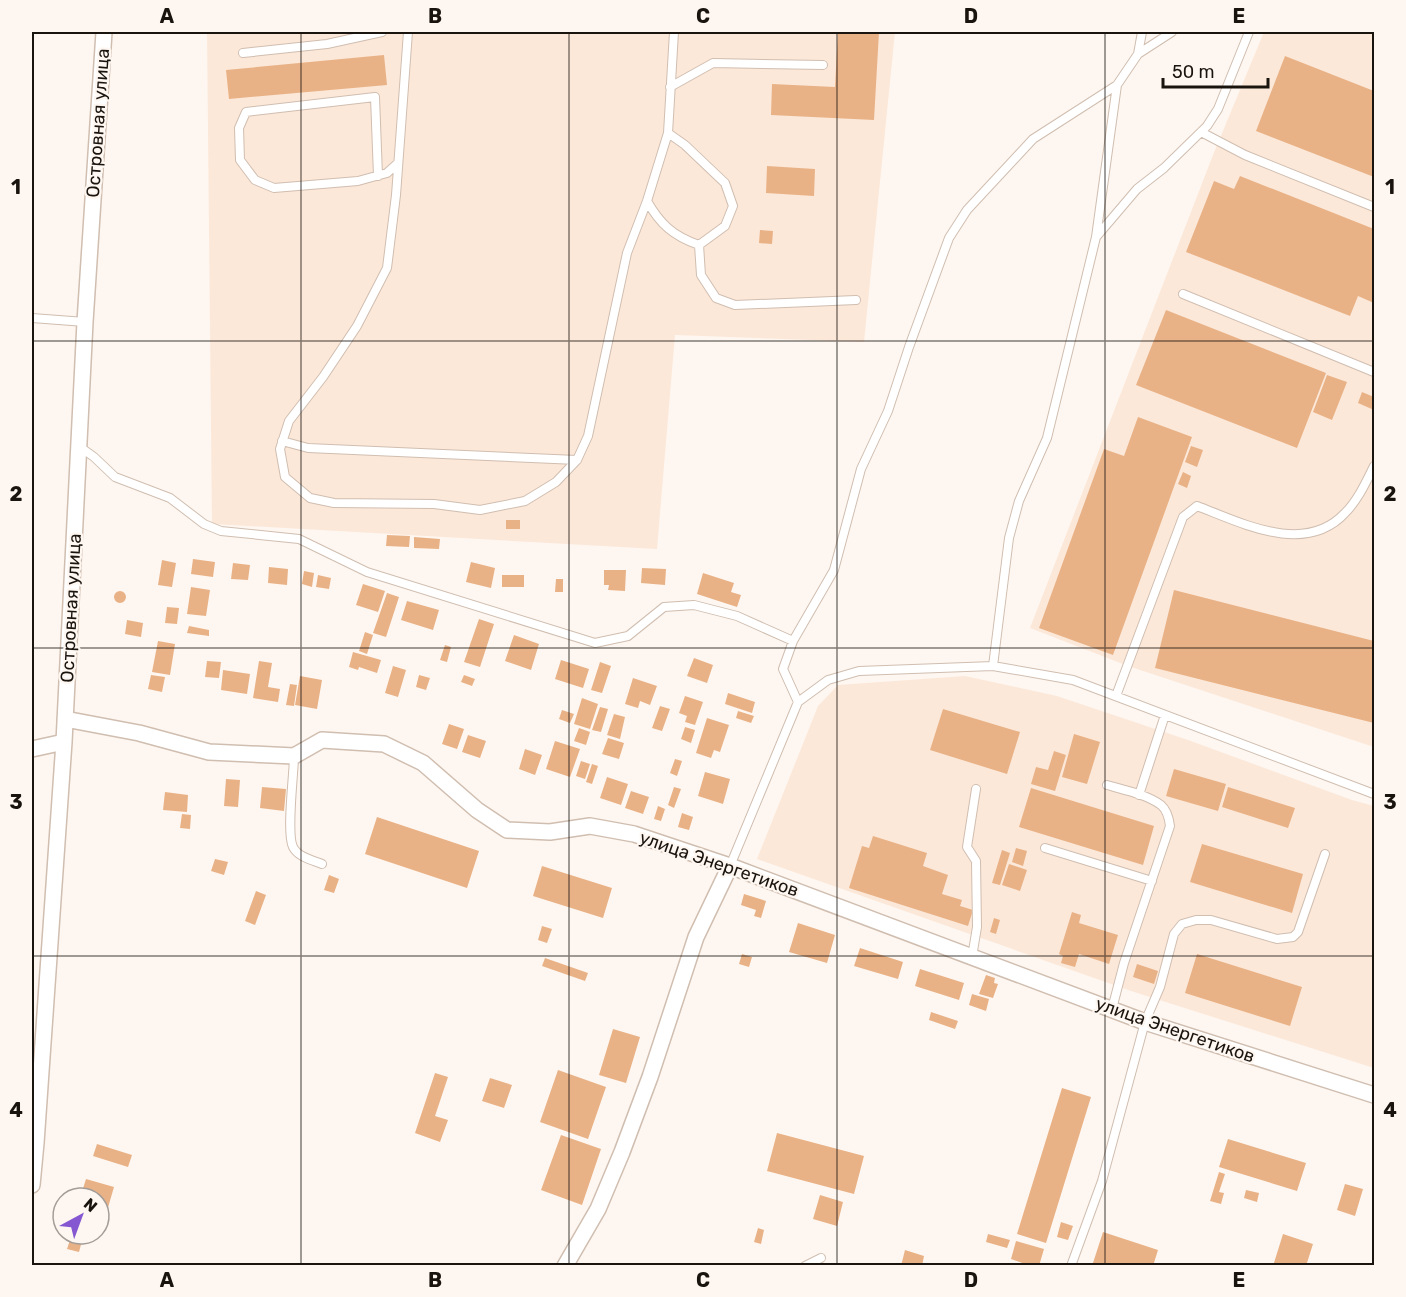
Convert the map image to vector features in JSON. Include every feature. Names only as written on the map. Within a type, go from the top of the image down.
[{"type":"street","name":"Островная улица","points":[[32,1185],[64,742],[85,322],[104,32]]},
{"type":"street","points":[[65,719],[139,733],[209,752],[294,756]]},
{"type":"street","name":"улица Энергетиков","points":[[294,756],[322,740],[384,744],[423,763],[477,810],[507,830],[550,832],[591,826],[634,834],[730,866],[1145,1022],[1374,1095]]},
{"type":"street","points":[[32,749],[64,742]]},
{"type":"street","points":[[565,1266],[598,1209],[622,1152],[650,1077],[696,937],[730,866]]},
{"type":"lane","points":[[243,52],[327,44],[382,32]]},
{"type":"lane","points":[[408,32],[399,163],[387,268],[357,326],[289,422],[280,449],[285,477],[310,498],[334,503],[434,504],[480,510],[525,501],[556,482],[577,460],[588,436],[627,253],[647,201],[668,133],[674,32]]},
{"type":"lane","points":[[1138,54],[1142,32]]},
{"type":"lane","points":[[798,702],[783,669],[793,641],[834,570],[861,469],[888,411],[949,238],[967,210],[1032,139],[1117,85],[1138,54],[1172,32]]},
{"type":"lane","points":[[1096,237],[1137,189],[1164,168],[1201,132],[1218,109],[1249,32]]},
{"type":"lane","points":[[670,87],[713,63],[823,65]]},
{"type":"lane","points":[[993,666],[1009,538],[1019,501],[1047,438],[1096,237],[1117,85]]},
{"type":"lane","points":[[378,176],[375,97],[246,112],[239,128],[240,160],[255,180],[274,188],[358,181],[387,174],[399,163]]},
{"type":"lane","points":[[1201,132],[1245,155],[1374,207]]},
{"type":"lane","points":[[668,133],[685,145],[725,183],[734,206],[726,226],[699,245]]},
{"type":"lane","points":[[647,201],[658,221],[683,240],[699,245]]},
{"type":"lane","points":[[699,245],[701,275],[716,298],[735,305],[856,300]]},
{"type":"lane","points":[[1183,294],[1374,372]]},
{"type":"lane","points":[[32,318],[85,322]]},
{"type":"lane","points":[[282,441],[308,448],[577,460]]},
{"type":"lane","points":[[80,447],[115,477],[170,498],[204,524],[220,531],[299,539],[367,572],[595,643],[628,636],[664,607],[694,605],[737,616],[793,641]]},
{"type":"lane","points":[[1116,696],[1183,517],[1197,506],[1265,531],[1287,534],[1310,533],[1330,526],[1345,513],[1362,490],[1374,466]]},
{"type":"lane","points":[[730,866],[798,702],[828,680],[859,671],[993,666],[1073,680],[1374,794]]},
{"type":"lane","points":[[1139,795],[1165,716]]},
{"type":"lane","points":[[294,756],[291,834],[293,847],[302,856],[322,864]]},
{"type":"lane","points":[[1107,784],[1161,805],[1166,811],[1170,826],[1124,963],[1112,1009]]},
{"type":"lane","points":[[972,957],[977,927],[976,861],[967,847],[976,789]]},
{"type":"lane","points":[[1045,848],[1152,882]]},
{"type":"lane","points":[[1071,1266],[1102,1180],[1145,1022],[1160,987],[1174,934],[1182,924],[1196,920],[1211,920],[1277,939],[1293,938],[1298,932],[1325,854]]},
{"type":"lane","points":[[805,1266],[821,1258]]},
{"type":"shaded area","points":[[207,32],[895,32],[864,342],[675,335],[657,549],[212,524]]},
{"type":"shaded area","points":[[1264,32],[1374,32],[1374,747],[1128,666],[1030,628],[1213,155]]},
{"type":"shaded area","points":[[965,676],[1057,696],[1374,806],[1374,1068],[1131,991],[757,859],[818,706],[838,685]]},
{"type":"building","points":[[838,32],[879,32],[874,120],[771,115],[772,84],[835,87]]},
{"type":"building","points":[[384,55],[387,85],[229,99],[226,70]]},
{"type":"building","points":[[1285,56],[1374,91],[1374,177],[1256,131]]},
{"type":"building","points":[[767,166],[815,169],[814,196],[766,193]]},
{"type":"building","points":[[1240,176],[1374,229],[1374,303],[1358,296],[1350,316],[1186,252],[1214,181],[1234,189]]},
{"type":"building","points":[[760,230],[773,231],[772,244],[759,243]]},
{"type":"building","points":[[1166,310],[1326,373],[1297,448],[1136,385]]},
{"type":"building","points":[[1327,375],[1347,382],[1332,420],[1313,412]]},
{"type":"building","points":[[1362,392],[1374,397],[1374,410],[1358,403]]},
{"type":"building","points":[[1138,417],[1192,437],[1113,655],[1039,628],[1104,449],[1124,456]]},
{"type":"building","points":[[1191,446],[1203,450],[1197,467],[1185,462]]},
{"type":"building","points":[[1183,472],[1191,476],[1187,488],[1178,484]]},
{"type":"building","points":[[506,520],[520,520],[520,529],[506,529]]},
{"type":"building","points":[[387,535],[410,536],[409,547],[386,546]]},
{"type":"building","points":[[414,537],[440,539],[439,549],[414,548]]},
{"type":"building","points":[[193,559],[215,562],[213,577],[191,574]]},
{"type":"building","points":[[162,560],[176,563],[172,587],[158,585]]},
{"type":"building","points":[[471,562],[495,568],[491,588],[466,582]]},
{"type":"building","points":[[233,563],[250,565],[248,580],[231,579]]},
{"type":"building","points":[[269,567],[288,569],[287,585],[268,583]]},
{"type":"building","points":[[642,568],[666,569],[665,585],[641,583]]},
{"type":"building","points":[[604,570],[626,570],[625,591],[608,590],[609,585],[604,585]]},
{"type":"building","points":[[304,571],[314,573],[312,587],[302,584]]},
{"type":"building","points":[[703,573],[734,583],[731,592],[741,595],[737,607],[697,594]]},
{"type":"building","points":[[318,575],[331,578],[329,589],[316,587]]},
{"type":"building","points":[[502,575],[524,575],[524,587],[502,587]]},
{"type":"building","points":[[556,579],[563,579],[563,592],[555,592]]},
{"type":"building","points":[[363,584],[385,591],[378,612],[356,605]]},
{"type":"building","points":[[191,587],[210,590],[206,616],[187,614]]},
{"type":"building","points":[[1174,590],[1374,641],[1374,723],[1155,668]]},
{"type":"building","points":[[122,591],[125,592],[125,602],[118,603],[115,602],[114,595],[115,592]]},
{"type":"building","points":[[387,593],[399,597],[386,637],[373,633]]},
{"type":"building","points":[[407,601],[439,610],[433,630],[401,620]]},
{"type":"building","points":[[167,607],[179,608],[177,624],[165,623]]},
{"type":"building","points":[[479,619],[494,624],[480,667],[464,662]]},
{"type":"building","points":[[127,620],[143,623],[141,637],[125,634]]},
{"type":"building","points":[[189,626],[209,630],[209,636],[187,633]]},
{"type":"building","points":[[365,632],[373,635],[367,654],[359,651]]},
{"type":"building","points":[[514,635],[539,644],[531,670],[505,661]]},
{"type":"building","points":[[158,641],[175,644],[170,675],[152,672]]},
{"type":"building","points":[[445,645],[451,647],[447,662],[440,660]]},
{"type":"building","points":[[353,652],[381,660],[377,673],[359,667],[358,670],[349,667]]},
{"type":"building","points":[[694,658],[713,665],[707,683],[687,676]]},
{"type":"building","points":[[561,660],[589,669],[583,688],[555,679]]},
{"type":"building","points":[[207,661],[221,662],[219,678],[205,677]]},
{"type":"building","points":[[259,661],[272,663],[268,687],[280,689],[278,702],[253,698]]},
{"type":"building","points":[[600,662],[611,666],[602,693],[591,690]]},
{"type":"building","points":[[393,666],[406,670],[398,697],[385,693]]},
{"type":"building","points":[[223,670],[250,674],[247,694],[221,690]]},
{"type":"building","points":[[151,675],[165,677],[162,692],[148,689]]},
{"type":"building","points":[[419,675],[430,678],[426,690],[416,687]]},
{"type":"building","points":[[464,675],[475,679],[472,686],[461,682]]},
{"type":"building","points":[[300,676],[322,680],[317,709],[295,705]]},
{"type":"building","points":[[633,678],[657,686],[650,705],[640,701],[638,708],[625,704]]},
{"type":"building","points":[[290,684],[297,685],[294,706],[286,705]]},
{"type":"building","points":[[728,693],[755,702],[752,713],[725,704]]},
{"type":"building","points":[[685,696],[703,702],[695,725],[685,722],[687,716],[679,713]]},
{"type":"building","points":[[582,698],[598,704],[590,729],[574,724]]},
{"type":"building","points":[[660,706],[670,709],[662,731],[652,728]]},
{"type":"building","points":[[600,707],[608,709],[601,732],[592,730]]},
{"type":"building","points":[[943,709],[1020,732],[1007,774],[930,750]]},
{"type":"building","points":[[562,710],[574,714],[570,723],[559,719]]},
{"type":"building","points":[[738,711],[754,716],[751,723],[736,718]]},
{"type":"building","points":[[614,714],[625,717],[620,739],[607,735]]},
{"type":"building","points":[[707,718],[729,725],[720,752],[714,750],[711,758],[696,753]]},
{"type":"building","points":[[449,724],[464,729],[457,749],[442,744]]},
{"type":"building","points":[[685,727],[695,730],[691,743],[681,739]]},
{"type":"building","points":[[579,728],[590,732],[586,745],[574,741]]},
{"type":"building","points":[[1074,734],[1100,742],[1087,784],[1062,777]]},
{"type":"building","points":[[468,735],[486,741],[480,758],[462,752]]},
{"type":"building","points":[[608,738],[624,743],[619,759],[602,754]]},
{"type":"building","points":[[555,741],[580,749],[570,777],[546,769]]},
{"type":"building","points":[[525,749],[542,755],[535,775],[519,769]]},
{"type":"building","points":[[1054,751],[1066,755],[1055,791],[1031,784],[1036,767],[1048,770]]},
{"type":"building","points":[[675,759],[682,761],[677,776],[670,773]]},
{"type":"building","points":[[581,761],[590,764],[585,779],[576,776]]},
{"type":"building","points":[[592,764],[598,766],[592,784],[586,782]]},
{"type":"building","points":[[1174,769],[1226,784],[1218,811],[1166,796]]},
{"type":"building","points":[[705,772],[730,779],[723,804],[698,796]]},
{"type":"building","points":[[607,777],[628,784],[621,805],[600,798]]},
{"type":"building","points":[[226,779],[240,780],[238,807],[224,806]]},
{"type":"building","points":[[262,787],[286,789],[284,811],[260,808]]},
{"type":"building","points":[[674,787],[681,789],[674,808],[668,805]]},
{"type":"building","points":[[1228,787],[1295,808],[1288,828],[1222,807]]},
{"type":"building","points":[[1031,788],[1154,826],[1143,865],[1019,827]]},
{"type":"building","points":[[631,791],[649,797],[643,814],[625,808]]},
{"type":"building","points":[[165,792],[188,795],[187,812],[163,810]]},
{"type":"building","points":[[658,806],[665,809],[661,821],[654,819]]},
{"type":"building","points":[[682,813],[693,817],[689,830],[678,827]]},
{"type":"building","points":[[182,814],[191,815],[190,829],[180,828]]},
{"type":"building","points":[[377,817],[479,851],[467,888],[365,854]]},
{"type":"building","points":[[873,836],[927,853],[923,866],[948,875],[942,894],[962,900],[960,906],[973,910],[968,926],[849,888],[862,846],[869,848]]},
{"type":"building","points":[[1202,844],[1303,874],[1292,913],[1190,882]]},
{"type":"building","points":[[1016,848],[1027,851],[1023,866],[1012,862]]},
{"type":"building","points":[[1002,850],[1010,853],[1000,885],[992,883]]},
{"type":"building","points":[[215,859],[228,862],[224,875],[211,871]]},
{"type":"building","points":[[1009,864],[1027,870],[1020,891],[1002,885]]},
{"type":"building","points":[[542,866],[612,888],[603,918],[533,896]]},
{"type":"building","points":[[329,875],[339,879],[334,893],[324,890]]},
{"type":"building","points":[[256,891],[266,895],[255,925],[245,921]]},
{"type":"building","points":[[744,894],[766,901],[761,918],[754,916],[756,910],[741,905]]},
{"type":"building","points":[[1072,912],[1081,915],[1079,923],[1118,935],[1109,964],[1079,954],[1075,967],[1061,963],[1063,956],[1059,954]]},
{"type":"building","points":[[994,918],[1000,920],[996,934],[990,932]]},
{"type":"building","points":[[798,923],[835,935],[827,963],[789,952]]},
{"type":"building","points":[[542,926],[552,929],[547,943],[538,940]]},
{"type":"building","points":[[860,948],[903,962],[898,979],[854,966]]},
{"type":"building","points":[[742,954],[752,957],[749,967],[739,964]]},
{"type":"building","points":[[1197,954],[1302,987],[1290,1026],[1185,993]]},
{"type":"building","points":[[545,958],[588,973],[585,981],[542,966]]},
{"type":"building","points":[[1137,964],[1158,971],[1154,984],[1133,977]]},
{"type":"building","points":[[920,969],[964,983],[959,1000],[915,986]]},
{"type":"building","points":[[986,975],[995,978],[994,983],[998,984],[993,998],[979,994]]},
{"type":"building","points":[[972,994],[989,999],[986,1011],[969,1005]]},
{"type":"building","points":[[931,1012],[958,1021],[955,1029],[929,1020]]},
{"type":"building","points":[[613,1029],[640,1037],[626,1083],[599,1075]]},
{"type":"building","points":[[558,1070],[606,1087],[588,1139],[540,1122]]},
{"type":"building","points":[[435,1073],[448,1077],[435,1116],[448,1120],[440,1142],[415,1133]]},
{"type":"building","points":[[490,1078],[512,1085],[504,1108],[482,1101]]},
{"type":"building","points":[[1062,1088],[1091,1097],[1046,1243],[1017,1234]]},
{"type":"building","points":[[777,1133],[864,1156],[854,1194],[767,1171]]},
{"type":"building","points":[[561,1135],[601,1149],[582,1205],[541,1190]]},
{"type":"building","points":[[1228,1139],[1306,1163],[1297,1191],[1219,1167]]},
{"type":"building","points":[[97,1144],[132,1155],[128,1167],[93,1156]]},
{"type":"building","points":[[1219,1172],[1225,1174],[1219,1192],[1224,1193],[1221,1204],[1210,1201]]},
{"type":"building","points":[[86,1179],[110,1186],[84,1186]]},
{"type":"building","points":[[1345,1184],[1363,1189],[1355,1216],[1337,1210]]},
{"type":"building","points":[[1246,1190],[1259,1193],[1257,1202],[1244,1198]]},
{"type":"building","points":[[820,1195],[843,1202],[837,1226],[813,1219]]},
{"type":"building","points":[[1061,1222],[1073,1226],[1068,1240],[1057,1237]]},
{"type":"building","points":[[758,1228],[764,1230],[761,1244],[754,1242]]},
{"type":"building","points":[[1103,1232],[1158,1250],[1153,1266],[1092,1266]]},
{"type":"building","points":[[988,1234],[1010,1240],[1007,1248],[986,1242]]},
{"type":"building","points":[[1283,1234],[1313,1244],[1306,1266],[1273,1266]]},
{"type":"building","points":[[1016,1241],[1044,1249],[1039,1266],[1031,1266],[1011,1259]]},
{"type":"building","points":[[68,1246],[81,1246],[79,1252],[67,1249]]},
{"type":"building","points":[[905,1250],[924,1256],[922,1266],[901,1266]]}]
